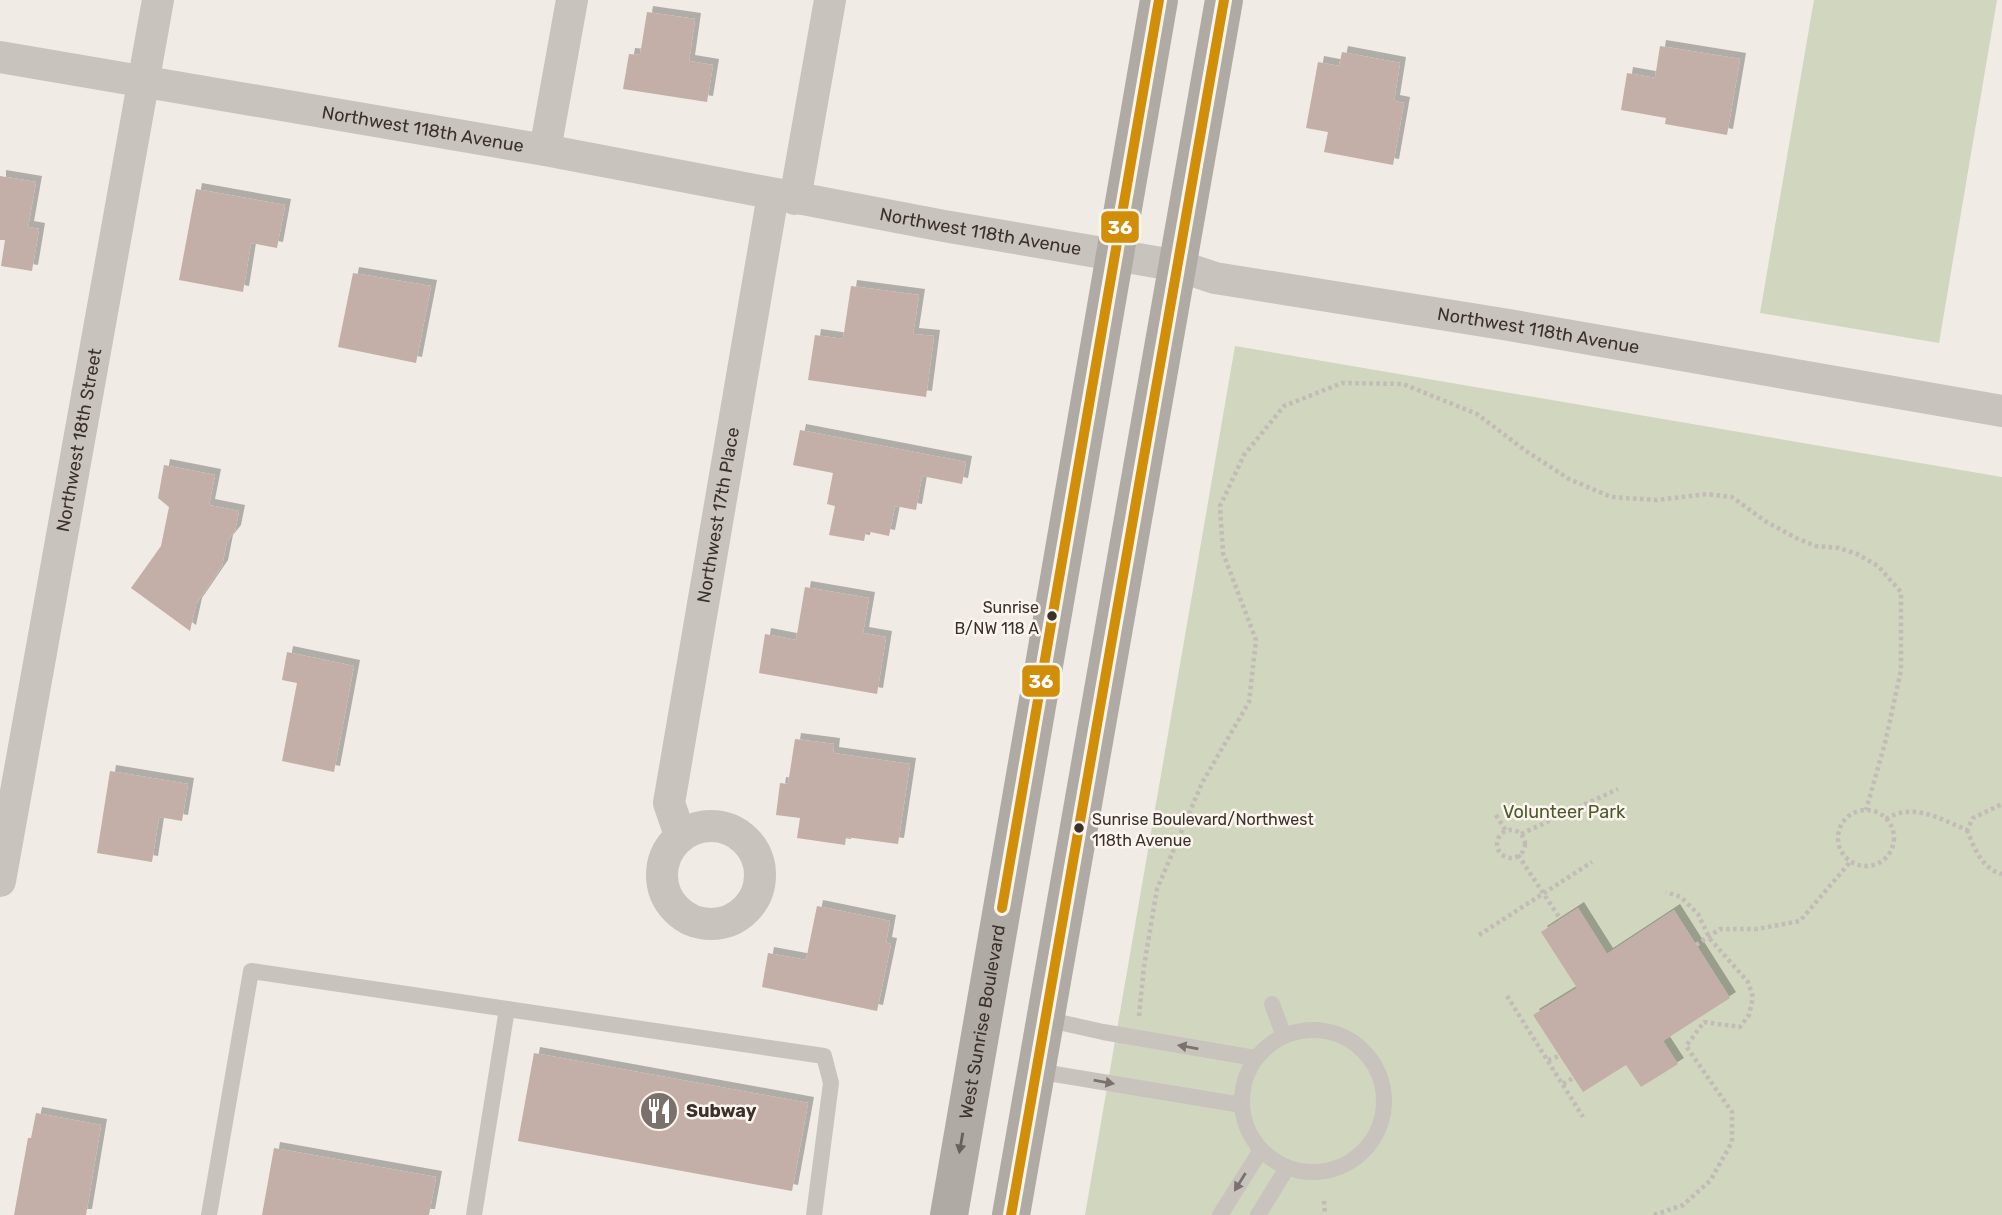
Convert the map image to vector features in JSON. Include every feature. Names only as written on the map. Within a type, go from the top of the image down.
[{"type":"highway","name":"West Sunrise Boulevard","points":[[949,1215],[1159,0]]},
{"type":"highway","points":[[1010,1215],[1224,0]]},
{"type":"street","name":"Northwest 18th Street","points":[[0,881],[158,0]]},
{"type":"street","points":[[545,150],[572,0]]},
{"type":"street","name":"Northwest 17th Place","points":[[680,835],[669,803],[784,197],[830,0]]},
{"type":"street","name":"Northwest 118th Avenue","points":[[0,58],[545,150],[784,197],[1179,266],[1215,278],[1509,324],[2002,411]]},
{"type":"lane","points":[[209,1215],[251,971],[824,1056],[831,1083],[814,1215]]},
{"type":"lane","points":[[1272,1004],[1284,1036]]},
{"type":"lane","points":[[474,1215],[507,1009]]},
{"type":"lane","points":[[1045,1019],[1255,1058]]},
{"type":"lane","points":[[1311,1029],[1332,1032],[1350,1040],[1367,1054],[1378,1073],[1384,1094],[1382,1116],[1374,1137],[1360,1154],[1341,1166],[1324,1172],[1287,1168],[1261,1150],[1247,1129],[1242,1105],[1244,1080],[1255,1058],[1273,1041],[1284,1036],[1311,1029]]},
{"type":"lane","points":[[1036,1070],[1242,1105]]},
{"type":"lane","points":[[1220,1215],[1261,1150]]},
{"type":"lane","points":[[1258,1215],[1287,1168]]},
{"type":"path","points":[[1139,1016],[1157,889],[1202,783],[1249,702],[1256,640],[1223,553],[1220,506],[1244,454],[1284,406],[1342,383],[1403,384],[1477,414],[1569,479],[1611,497],[1657,500],[1707,494],[1732,497],[1765,521],[1796,538],[1816,546],[1839,548],[1857,554],[1878,566],[1901,592],[1901,670],[1885,743],[1866,810]]},
{"type":"path","points":[[1521,834],[1618,789]]},
{"type":"path","points":[[1967,830],[1973,818],[2002,804]]},
{"type":"path","points":[[1866,810],[1886,819],[1891,826],[1893,844],[1884,860],[1868,867],[1850,862],[1840,850],[1838,842],[1840,827],[1850,814],[1866,810]]},
{"type":"path","points":[[1886,819],[1910,810],[1919,811],[1967,830],[1982,860],[1991,871],[2002,874]]},
{"type":"path","points":[[1496,815],[1506,831]]},
{"type":"path","points":[[1515,830],[1521,834],[1525,844],[1518,855],[1509,858],[1498,851],[1497,841],[1506,831],[1515,830]]},
{"type":"path","points":[[1518,855],[1561,920]]},
{"type":"path","points":[[1479,935],[1592,862]]},
{"type":"path","points":[[1696,945],[1720,929],[1758,929],[1800,921],[1850,862]]},
{"type":"path","points":[[1654,1215],[1683,1205],[1710,1181],[1732,1142],[1732,1112],[1686,1046],[1704,1022],[1740,1027],[1749,1015],[1752,998],[1748,982],[1709,937],[1698,914],[1681,897],[1666,892]]},
{"type":"path","points":[[1507,996],[1583,1117]]},
{"type":"path","points":[[1548,1060],[1559,1056]]},
{"type":"path","points":[[1563,1084],[1573,1078]]},
{"type":"path","points":[[1324,1200],[1325,1215]]},
{"type":"green space","points":[[1814,0],[1997,0],[1939,343],[1760,313]]},
{"type":"green space","name":"Volunteer Park","points":[[1235,346],[2002,477],[2002,1215],[1085,1215]]},
{"type":"building","points":[[647,12],[695,19],[689,61],[713,65],[707,102],[623,89],[629,54],[640,55]]},
{"type":"building","points":[[1660,46],[1740,59],[1727,135],[1665,124],[1666,118],[1621,110],[1627,73],[1655,78]]},
{"type":"building","points":[[1342,52],[1400,63],[1394,101],[1404,103],[1393,165],[1324,152],[1328,132],[1306,128],[1318,62],[1339,66]]},
{"type":"building","points":[[0,176],[36,182],[28,227],[39,229],[32,271],[1,266],[5,240],[0,240]]},
{"type":"building","points":[[196,189],[285,205],[277,248],[251,243],[243,292],[179,280]]},
{"type":"building","points":[[353,273],[431,286],[416,363],[338,347]]},
{"type":"building","points":[[851,286],[919,295],[913,334],[934,336],[926,397],[808,380],[815,335],[843,339]]},
{"type":"building","points":[[800,430],[966,462],[962,484],[922,476],[916,510],[895,506],[889,536],[866,531],[864,541],[829,535],[835,506],[827,504],[833,473],[793,465]]},
{"type":"building","points":[[164,465],[215,475],[209,505],[239,511],[235,531],[227,541],[222,566],[196,604],[190,631],[131,588],[161,546],[169,507],[158,498]]},
{"type":"building","points":[[805,587],[869,598],[863,633],[886,637],[877,694],[759,673],[765,634],[796,640]]},
{"type":"building","points":[[287,652],[354,666],[334,772],[282,761],[297,683],[282,680]]},
{"type":"building","points":[[795,739],[834,744],[833,753],[910,764],[898,844],[846,837],[845,845],[797,838],[800,818],[776,815],[780,783],[788,784]]},
{"type":"building","points":[[110,771],[188,784],[182,821],[159,817],[152,862],[97,853]]},
{"type":"building","points":[[817,906],[890,921],[886,943],[891,944],[877,1011],[762,987],[768,953],[806,960]]},
{"type":"building","points":[[1578,908],[1607,954],[1674,910],[1730,998],[1663,1041],[1678,1064],[1641,1087],[1626,1065],[1583,1092],[1533,1015],[1577,988],[1541,932]]},
{"type":"building","points":[[534,1053],[808,1103],[792,1191],[518,1141]]},
{"type":"building","points":[[36,1113],[101,1125],[86,1215],[14,1215],[28,1138],[31,1138]]},
{"type":"building","points":[[274,1148],[436,1177],[429,1215],[262,1215]]},
{"type":"transit line","name":"36","points":[[1002,908],[1159,0]]},
{"type":"transit line","name":"36","points":[[1011,1215],[1224,0]]},
{"type":"place","name":"Sunrise B/NW 118 A","points":[[1052,616]]},
{"type":"place","name":"Sunrise Boulevard/Northwest 118th Avenue","points":[[1079,828]]},
{"type":"place","name":"Subway","points":[[659,1111]]}]
